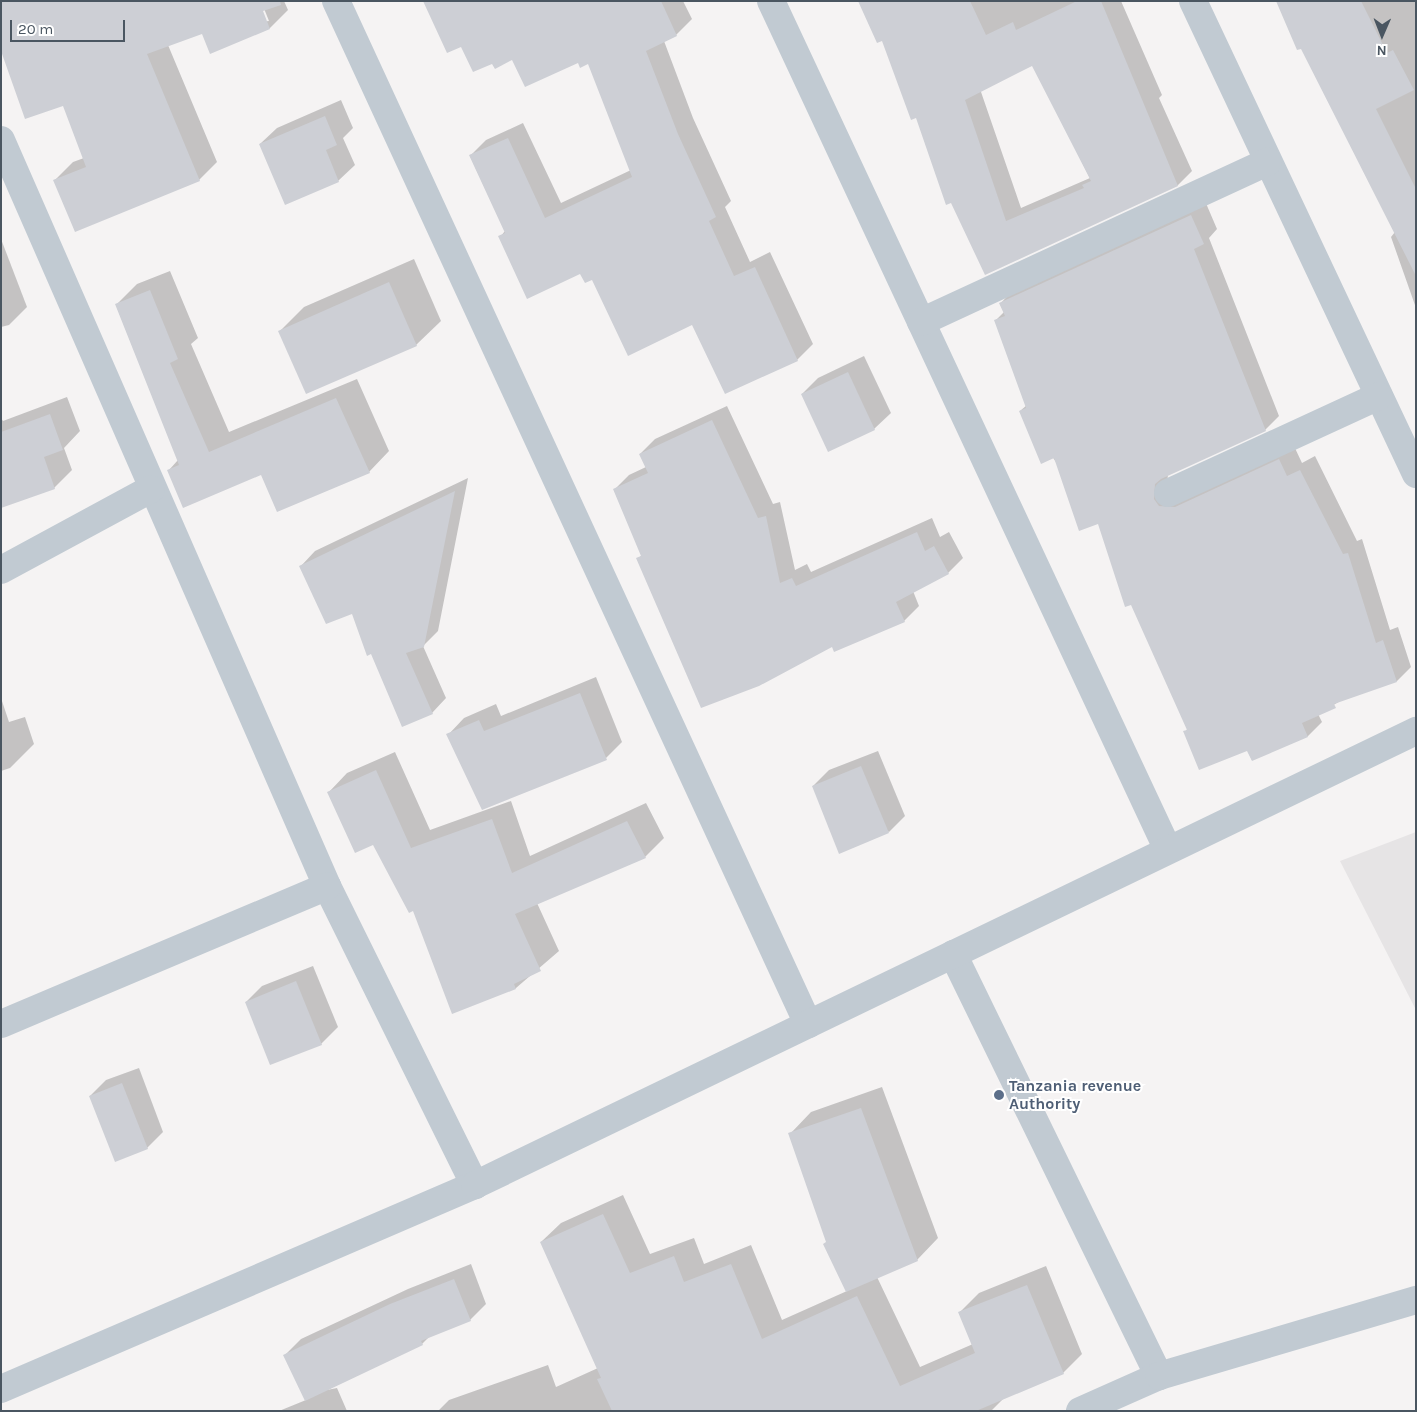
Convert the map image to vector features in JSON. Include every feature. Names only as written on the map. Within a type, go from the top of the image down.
[{"type":"street","points":[[336,1],[808,1024]]},
{"type":"street","points":[[771,1],[1168,850]]},
{"type":"street","points":[[1193,1],[1416,474]]},
{"type":"street","points":[[1,140],[151,489],[327,886],[474,1185]]},
{"type":"street","points":[[921,322],[1268,162]]},
{"type":"street","points":[[1168,493],[1379,396]]},
{"type":"street","points":[[1,570],[151,489]]},
{"type":"street","points":[[1,1389],[474,1185],[1416,730]]},
{"type":"street","points":[[1,1024],[327,886]]},
{"type":"street","points":[[953,954],[1159,1376]]},
{"type":"street","points":[[1080,1411],[1159,1376],[1416,1300]]},
{"type":"shaded area","points":[[1416,832],[1416,1010],[1340,861]]},
{"type":"building","points":[[1,1],[280,1],[281,5],[263,11],[270,29],[210,54],[202,34],[147,54],[200,181],[75,232],[53,180],[86,167],[63,106],[25,119],[1,51]]},
{"type":"building","points":[[423,1],[661,1],[677,36],[646,51],[678,134],[716,217],[709,221],[734,276],[755,267],[798,361],[725,394],[692,325],[628,356],[592,280],[585,283],[580,274],[527,299],[498,236],[505,233],[469,155],[508,138],[545,218],[632,177],[588,64],[580,68],[578,63],[525,87],[512,60],[495,69],[492,64],[473,72],[461,47],[447,53]]},
{"type":"building","points":[[858,1],[970,1],[986,35],[1013,22],[1016,30],[1077,1],[1101,1],[1178,186],[985,275],[951,203],[946,205],[916,118],[911,120],[882,41],[877,43]],"holes":[[[1032,66],[1091,181],[1082,185],[1084,188],[1006,221],[965,100]]]},
{"type":"building","points":[[1276,1],[1361,1],[1387,53],[1393,50],[1414,90],[1376,109],[1416,189],[1416,276],[1301,49],[1297,50]]},
{"type":"building","points":[[325,116],[337,145],[326,150],[339,182],[285,205],[259,144]]},
{"type":"building","points":[[1191,215],[1204,244],[1194,249],[1266,431],[1161,479],[1155,484],[1154,499],[1159,506],[1175,507],[1279,459],[1287,476],[1300,470],[1343,554],[1348,553],[1376,643],[1383,640],[1397,682],[1334,704],[1336,708],[1302,723],[1308,737],[1252,761],[1247,751],[1199,770],[1183,731],[1187,730],[1131,605],[1125,607],[1098,524],[1079,531],[1054,458],[1041,464],[1019,411],[1026,408],[994,320],[1005,316],[999,303]]},
{"type":"building","points":[[389,282],[417,346],[306,394],[278,331]]},
{"type":"building","points":[[150,290],[178,359],[170,363],[209,452],[336,398],[370,473],[277,512],[261,475],[183,508],[167,470],[179,465],[115,304]]},
{"type":"building","points":[[848,372],[875,430],[828,452],[801,394]]},
{"type":"building","points":[[50,414],[63,450],[44,457],[55,489],[1,508],[1,432]]},
{"type":"building","points":[[712,420],[758,518],[766,516],[780,583],[792,578],[796,586],[917,532],[925,551],[934,546],[949,574],[896,602],[905,622],[834,652],[832,647],[759,686],[701,708],[636,558],[641,556],[613,489],[648,473],[639,454]]},
{"type":"building","points":[[455,491],[424,647],[406,653],[433,714],[402,727],[371,654],[367,656],[352,614],[326,624],[299,566]]},
{"type":"building","points":[[580,693],[607,760],[482,810],[446,734],[479,720],[484,731]]},
{"type":"building","points":[[861,766],[889,833],[839,854],[812,786]]},
{"type":"building","points":[[376,770],[411,848],[492,819],[512,873],[627,821],[646,858],[515,914],[541,971],[514,984],[516,989],[452,1014],[413,911],[409,913],[373,845],[355,853],[327,792]]},
{"type":"building","points":[[296,981],[322,1045],[270,1065],[245,1002]]},
{"type":"building","points":[[122,1083],[148,1149],[115,1162],[89,1096]]},
{"type":"building","points":[[861,1108],[918,1261],[846,1292],[823,1244],[826,1242],[788,1133]]},
{"type":"building","points":[[603,1214],[630,1273],[674,1256],[684,1282],[731,1264],[762,1339],[857,1296],[900,1386],[975,1353],[958,1312],[1027,1285],[1064,1374],[976,1411],[612,1411],[597,1379],[601,1378],[540,1242]]},
{"type":"building","points":[[454,1279],[471,1321],[421,1341],[423,1345],[305,1401],[283,1355],[390,1304]]},
{"type":"place","name":"Tanzania revenue Authority","points":[[999,1095]]}]
